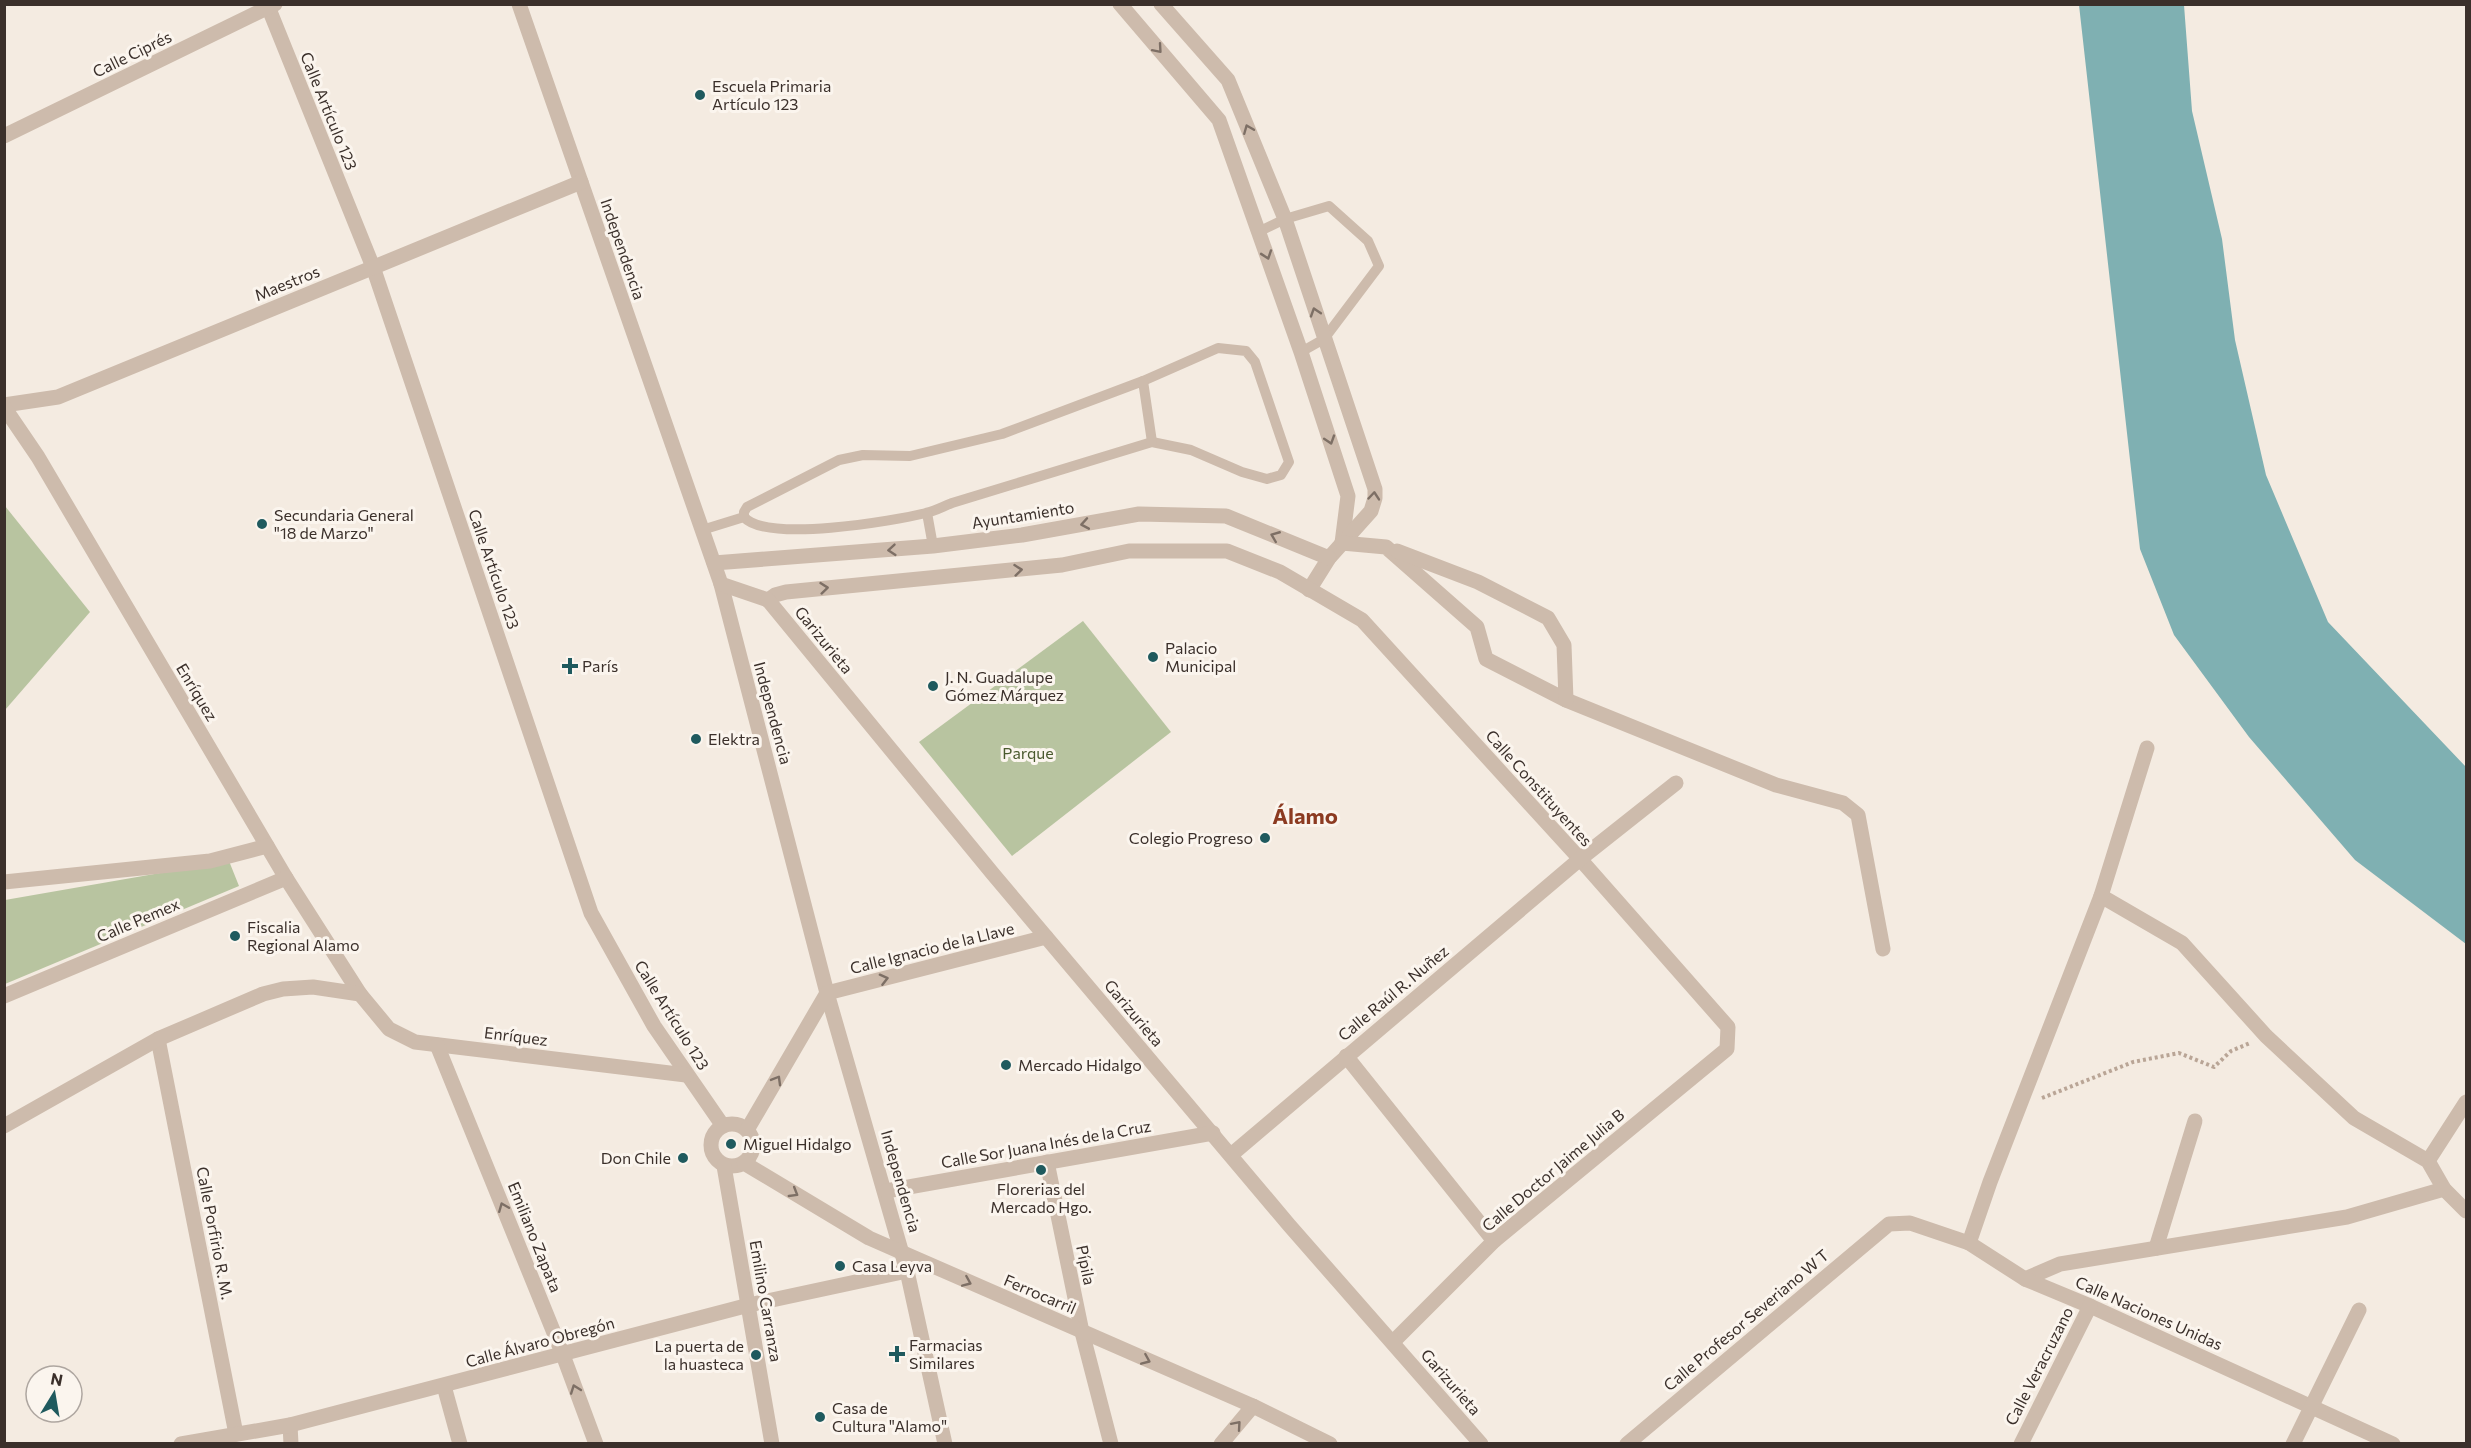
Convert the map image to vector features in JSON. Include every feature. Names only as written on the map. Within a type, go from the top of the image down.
[{"type":"street","name":"Independencia","points":[[519,4],[721,584],[827,993],[908,1271],[945,1443]]},
{"type":"street","points":[[1120,4],[1219,120],[1301,352],[1348,496],[1342,543]]},
{"type":"street","points":[[721,584],[768,600],[786,592],[1062,565],[1129,551],[1153,550],[1227,551],[1280,573],[1309,590],[1329,558],[1371,511],[1376,498],[1375,489],[1285,219],[1228,80],[1161,4]]},
{"type":"street","name":"Calle Ciprés","points":[[4,135],[270,5]]},
{"type":"street","name":"Calle Artículo 123","points":[[270,5],[373,267],[591,913],[654,1026],[723,1126]]},
{"type":"street","name":"Maestros","points":[[4,406],[58,397],[580,182]]},
{"type":"street","name":"Enríquez","points":[[4,406],[38,457],[286,878],[360,994],[389,1029],[416,1042],[686,1075]]},
{"type":"street","name":"Ayuntamiento","points":[[714,563],[933,546],[1022,535],[1138,514],[1226,516],[1329,558]]},
{"type":"street","points":[[1342,543],[1386,547],[1478,582],[1548,618],[1564,645],[1566,700]]},
{"type":"street","points":[[1386,547],[1478,627],[1486,659],[1566,700],[1776,785],[1843,803],[1858,815],[1883,949]]},
{"type":"street","name":"Calle Constituyentes","points":[[1309,590],[1362,620],[1580,859],[1728,1027]]},
{"type":"street","name":"Garizurieta","points":[[768,600],[1046,937],[1289,1226],[1481,1443]]},
{"type":"street","points":[[1969,1243],[2101,896],[2147,748]]},
{"type":"street","name":"Calle Raúl R. Nuñez","points":[[1231,1155],[1580,859],[1676,783]]},
{"type":"street","points":[[4,882],[210,861],[267,846]]},
{"type":"street","name":"Calle Pemex","points":[[4,996],[286,878]]},
{"type":"street","points":[[2101,896],[2182,943],[2266,1036],[2354,1118],[2428,1161],[2444,1189],[2466,1211]]},
{"type":"street","name":"Calle Ignacio de la Llave","points":[[827,993],[1046,937]]},
{"type":"street","points":[[4,1126],[158,1039],[236,1004],[283,989],[313,987],[360,994]]},
{"type":"street","points":[[747,1130],[827,993]]},
{"type":"street","name":"Calle Doctor Jaime Julia B","points":[[1393,1342],[1494,1241],[1727,1049],[1728,1027]]},
{"type":"street","name":"Calle Porfirio R. M.","points":[[158,1039],[236,1434]]},
{"type":"street","name":"Emiliano Zapata","points":[[437,1045],[563,1355],[596,1443]]},
{"type":"street","points":[[1346,1056],[1494,1241]]},
{"type":"street","points":[[2428,1161],[2466,1102]]},
{"type":"street","points":[[2156,1248],[2195,1121]]},
{"type":"street","points":[[731,1124],[747,1130],[753,1141],[752,1154],[744,1163],[734,1167],[724,1166],[714,1158],[710,1146],[714,1134],[723,1126],[731,1124]]},
{"type":"street","name":"Calle Sor Juana Inés de la Cruz","points":[[886,1191],[1213,1133]]},
{"type":"street","name":"Pípila","points":[[1047,1162],[1082,1332],[1110,1443]]},
{"type":"street","name":"Ferrocarril","points":[[744,1163],[869,1238],[902,1254],[1253,1406],[1330,1443]]},
{"type":"street","name":"Emilino Carranza","points":[[724,1166],[750,1305],[772,1443]]},
{"type":"street","points":[[2025,1279],[2060,1264],[2347,1216],[2444,1189]]},
{"type":"street","name":"Calle Naciones Unidas","points":[[1889,1224],[1910,1222],[1969,1243],[2025,1279],[2393,1443]]},
{"type":"street","name":"Calle Profesor Severiano W T","points":[[1627,1443],[1889,1224]]},
{"type":"street","name":"Calle Álvaro Obregón","points":[[181,1443],[290,1425],[750,1305],[908,1271]]},
{"type":"street","name":"Calle Veracruzano","points":[[2021,1443],[2090,1306]]},
{"type":"street","points":[[2293,1443],[2359,1310]]},
{"type":"street","points":[[444,1386],[460,1443]]},
{"type":"street","points":[[1221,1443],[1253,1406]]},
{"type":"street","points":[[290,1425],[291,1443]]},
{"type":"lane","points":[[1258,232],[1285,219],[1329,206],[1368,241],[1379,266],[1324,339],[1301,352]]},
{"type":"lane","points":[[1218,348],[1246,351],[1255,362],[1289,462],[1281,475],[1267,479],[1242,472],[1191,450],[1152,442],[952,503],[927,513],[839,527],[794,530],[772,529],[744,517],[747,507],[839,460],[863,455],[910,456],[1002,434],[1143,381],[1218,348]]},
{"type":"lane","points":[[1143,381],[1152,442]]},
{"type":"lane","points":[[927,513],[933,546]]},
{"type":"lane","points":[[702,530],[744,517]]},
{"type":"path","points":[[2019,1107],[2133,1062],[2179,1053],[2214,1067],[2231,1051],[2266,1036]]},
{"type":"green space","points":[[4,507],[90,612],[5,710]]},
{"type":"green space","name":"Parque","points":[[1083,621],[1171,732],[1012,856],[919,742]]},
{"type":"green space","points":[[229,861],[239,886],[5,984],[5,900]]},
{"type":"water","points":[[2079,5],[2184,5],[2192,111],[2222,239],[2235,340],[2266,475],[2328,622],[2466,767],[2466,944],[2355,860],[2249,737],[2174,635],[2140,549]]},
{"type":"place","name":"Escuela Primaria Artículo 123","points":[[700,95]]},
{"type":"place","name":"Secundaria General \"18 de Marzo\"","points":[[262,524]]},
{"type":"place","name":"Palacio Municipal","points":[[1153,657]]},
{"type":"place","name":"París","points":[[570,666]]},
{"type":"place","name":"J. N. Guadalupe Gómez Márquez","points":[[933,686]]},
{"type":"place","name":"Elektra","points":[[696,739]]},
{"type":"place","name":"Colegio Progreso","points":[[1265,838]]},
{"type":"place","name":"Fiscalia Regional Alamo","points":[[235,936]]},
{"type":"place","name":"Mercado Hidalgo","points":[[1006,1065]]},
{"type":"place","name":"Miguel Hidalgo","points":[[731,1144]]},
{"type":"place","name":"Don Chile","points":[[683,1158]]},
{"type":"place","name":"Florerias del Mercado Hgo.","points":[[1041,1170]]},
{"type":"place","name":"Casa Leyva","points":[[840,1266]]},
{"type":"place","name":"Farmacias Similares","points":[[897,1354]]},
{"type":"place","name":"La puerta de la huasteca","points":[[756,1355]]},
{"type":"place","name":"Casa de Cultura \"Alamo\"","points":[[820,1417]]},
{"type":"district","name":"Álamo","points":[[1305,816]]}]
